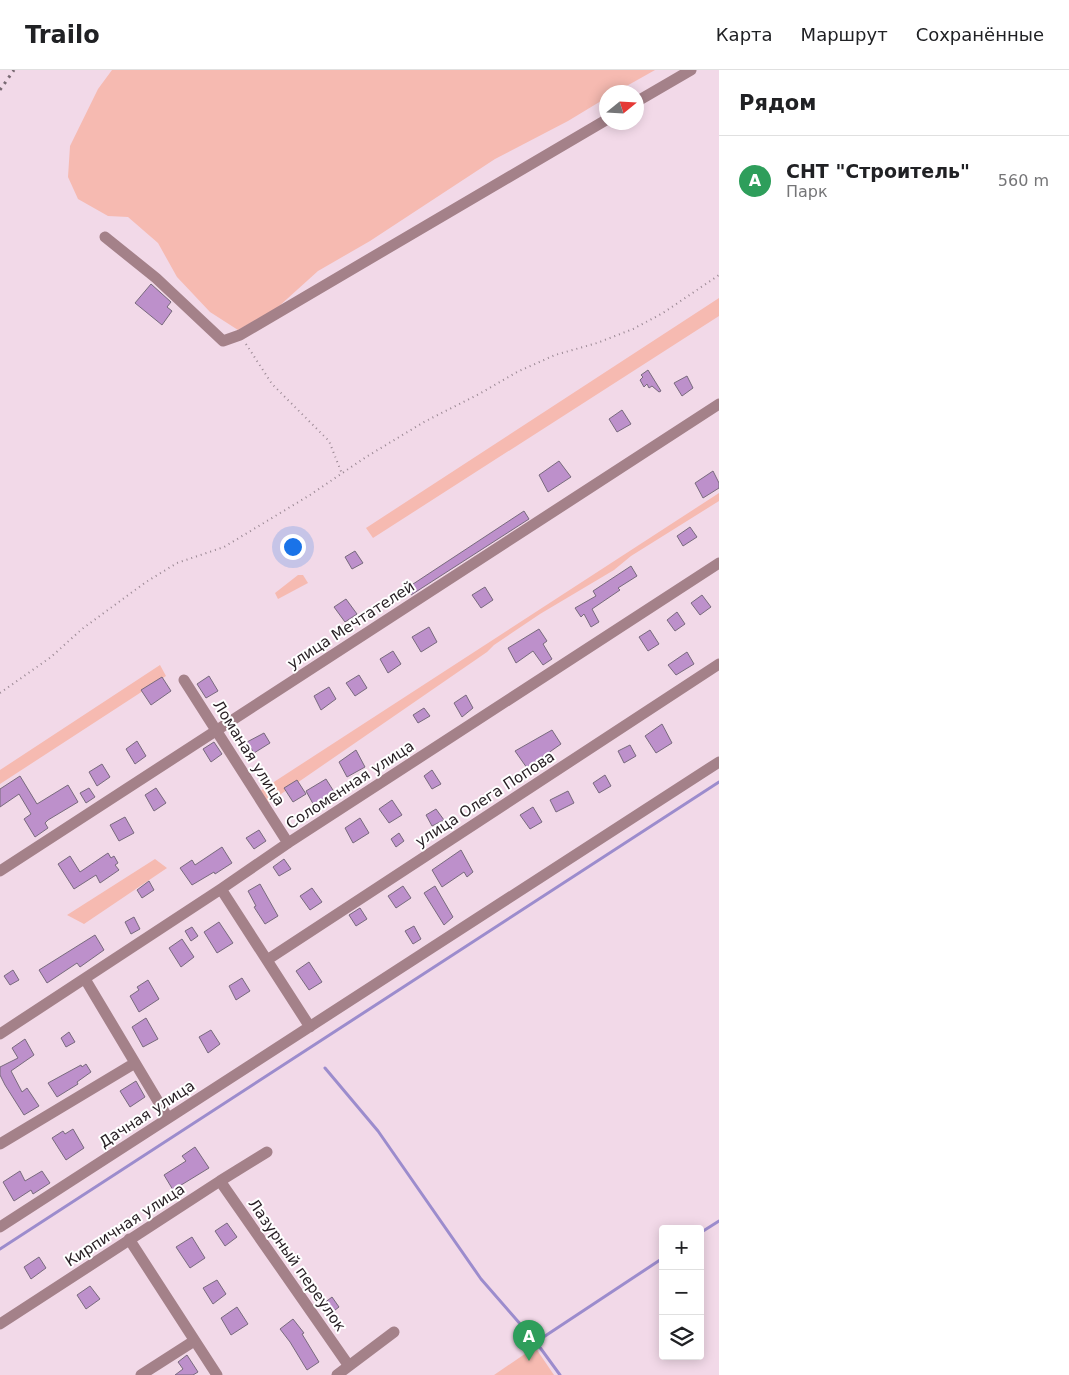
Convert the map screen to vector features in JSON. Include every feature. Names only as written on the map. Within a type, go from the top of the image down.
[{"type":"street","points":[[644,97],[691,70]]},
{"type":"street","points":[[105,237],[156,278],[224,341],[240,335],[599,124]]},
{"type":"street","name":"улица Мечтателей","points":[[0,872],[719,404]]},
{"type":"street","name":"Соломенная улица","points":[[0,1034],[288,843],[719,563]]},
{"type":"street","name":"улица Олега Попова","points":[[267,960],[719,664]]},
{"type":"street","name":"Ломаная улица","points":[[184,680],[288,843]]},
{"type":"street","name":"Дачная улица","points":[[0,1227],[719,762]]},
{"type":"street","points":[[221,889],[310,1027]]},
{"type":"street","points":[[85,979],[168,1118]]},
{"type":"street","points":[[0,1144],[135,1063]]},
{"type":"street","name":"Кирпичная улица","points":[[0,1324],[129,1239],[267,1152]]},
{"type":"street","name":"Лазурный переулок","points":[[220,1181],[349,1366]]},
{"type":"street","points":[[129,1239],[217,1375]]},
{"type":"street","points":[[337,1375],[394,1332]]},
{"type":"street","points":[[141,1375],[194,1341]]},
{"type":"path","points":[[0,694],[51,657],[82,629],[146,582],[177,564],[224,547],[310,495],[366,456],[424,422],[517,372],[554,356],[597,343],[632,329],[663,313],[719,275]]},
{"type":"path","points":[[240,335],[272,384],[329,441],[342,474]]},
{"type":"shaded area","points":[[112,70],[655,70],[628,85],[599,85],[599,102],[568,121],[495,159],[370,241],[318,271],[277,308],[238,330],[210,312],[177,277],[158,243],[128,217],[108,216],[78,199],[68,177],[70,146],[98,89]]},
{"type":"shaded area","points":[[719,298],[719,316],[373,538],[366,528]]},
{"type":"shaded area","points":[[719,493],[719,501],[631,556],[614,570],[540,614],[268,803],[260,791]]},
{"type":"shaded area","points":[[298,575],[303,575],[308,583],[278,599],[275,593]]},
{"type":"shaded area","points":[[160,665],[166,676],[0,784],[0,770]]},
{"type":"shaded area","points":[[155,859],[167,868],[84,924],[67,915]]},
{"type":"shaded area","points":[[535,1347],[554,1375],[494,1375]]},
{"type":"building","points":[[151,284],[171,302],[167,307],[172,311],[162,325],[135,303]]},
{"type":"building","points":[[648,370],[661,391],[659,392],[652,386],[649,388],[647,384],[644,387],[640,380],[643,377],[641,375]]},
{"type":"building","points":[[687,376],[693,388],[682,396],[674,383]]},
{"type":"building","points":[[622,410],[631,424],[617,432],[609,419]]},
{"type":"building","points":[[559,461],[571,477],[548,492],[539,475]]},
{"type":"building","points":[[713,471],[719,483],[719,488],[703,498],[695,483]]},
{"type":"building","points":[[524,511],[529,519],[411,595],[407,588]]},
{"type":"building","points":[[690,527],[697,537],[683,546],[677,536]]},
{"type":"building","points":[[355,551],[363,563],[352,569],[345,557]]},
{"type":"building","points":[[631,566],[637,576],[618,588],[620,590],[592,609],[599,622],[591,627],[584,614],[581,617],[575,608],[596,596],[593,591]]},
{"type":"building","points":[[485,587],[493,600],[481,608],[472,595]]},
{"type":"building","points":[[702,595],[711,607],[700,615],[691,603]]},
{"type":"building","points":[[346,599],[357,614],[345,622],[334,607]]},
{"type":"building","points":[[677,612],[685,624],[675,631],[667,620]]},
{"type":"building","points":[[429,627],[437,642],[421,652],[412,637]]},
{"type":"building","points":[[539,629],[547,641],[543,644],[552,659],[543,665],[533,651],[516,663],[508,648]]},
{"type":"building","points":[[650,630],[659,644],[648,651],[639,637]]},
{"type":"building","points":[[393,651],[401,664],[388,673],[380,659]]},
{"type":"building","points":[[687,652],[694,664],[676,675],[668,665]]},
{"type":"building","points":[[359,675],[367,688],[355,696],[346,683]]},
{"type":"building","points":[[209,676],[218,691],[206,698],[197,684]]},
{"type":"building","points":[[162,677],[171,691],[151,705],[141,690]]},
{"type":"building","points":[[329,687],[336,699],[321,710],[314,696]]},
{"type":"building","points":[[466,695],[473,708],[462,717],[454,703]]},
{"type":"building","points":[[424,708],[430,716],[418,723],[413,715]]},
{"type":"building","points":[[662,724],[672,743],[656,753],[645,736]]},
{"type":"building","points":[[552,730],[561,744],[527,768],[515,751]]},
{"type":"building","points":[[264,733],[270,743],[254,753],[247,742]]},
{"type":"building","points":[[137,741],[146,756],[135,764],[126,749]]},
{"type":"building","points":[[214,742],[222,754],[211,762],[203,749]]},
{"type":"building","points":[[630,745],[636,756],[624,763],[618,751]]},
{"type":"building","points":[[356,750],[365,767],[347,777],[339,762]]},
{"type":"building","points":[[102,764],[110,777],[97,786],[89,772]]},
{"type":"building","points":[[432,770],[441,784],[432,789],[424,776]]},
{"type":"building","points":[[605,775],[611,786],[599,793],[593,783]]},
{"type":"building","points":[[20,776],[37,804],[68,785],[78,802],[48,820],[45,823],[48,828],[35,837],[24,819],[31,814],[19,794],[0,807],[0,789]]},
{"type":"building","points":[[326,779],[338,798],[317,811],[306,791]]},
{"type":"building","points":[[297,780],[306,794],[293,802],[284,788]]},
{"type":"building","points":[[89,788],[95,797],[86,803],[80,793]]},
{"type":"building","points":[[156,788],[166,803],[154,811],[145,795]]},
{"type":"building","points":[[568,791],[574,803],[556,812],[550,800]]},
{"type":"building","points":[[392,800],[402,815],[389,823],[379,809]]},
{"type":"building","points":[[533,807],[542,822],[530,829],[520,815]]},
{"type":"building","points":[[436,809],[444,820],[432,826],[426,815]]},
{"type":"building","points":[[125,817],[134,833],[119,841],[110,825]]},
{"type":"building","points":[[360,818],[369,833],[353,843],[345,828]]},
{"type":"building","points":[[259,830],[266,841],[254,849],[246,838]]},
{"type":"building","points":[[399,833],[404,841],[396,847],[391,839]]},
{"type":"building","points":[[222,847],[232,863],[192,885],[180,868],[192,860],[195,865]]},
{"type":"building","points":[[461,850],[473,872],[467,877],[464,872],[442,887],[432,870]]},
{"type":"building","points":[[108,853],[111,858],[114,856],[118,863],[115,865],[119,870],[100,883],[96,875],[74,889],[58,864],[70,856],[80,872]]},
{"type":"building","points":[[284,859],[291,869],[279,876],[273,867]]},
{"type":"building","points":[[149,881],[154,890],[142,898],[137,890]]},
{"type":"building","points":[[260,884],[278,916],[265,924],[254,907],[256,906],[248,891]]},
{"type":"building","points":[[403,886],[411,898],[396,908],[388,896]]},
{"type":"building","points":[[435,886],[453,917],[444,925],[424,893]]},
{"type":"building","points":[[312,888],[322,902],[310,910],[300,896]]},
{"type":"building","points":[[360,908],[367,919],[356,926],[349,915]]},
{"type":"building","points":[[134,917],[140,929],[131,934],[125,922]]},
{"type":"building","points":[[219,922],[233,943],[217,953],[204,932]]},
{"type":"building","points":[[414,926],[421,939],[413,944],[405,931]]},
{"type":"building","points":[[192,927],[198,936],[191,941],[185,931]]},
{"type":"building","points":[[95,935],[104,950],[80,967],[77,963],[47,983],[39,970]]},
{"type":"building","points":[[182,939],[194,957],[181,967],[169,948]]},
{"type":"building","points":[[309,962],[322,982],[309,990],[296,971]]},
{"type":"building","points":[[13,970],[19,980],[10,985],[4,976]]},
{"type":"building","points":[[242,978],[250,991],[236,1000],[229,986]]},
{"type":"building","points":[[148,980],[159,999],[139,1012],[130,996],[139,990],[137,987]]},
{"type":"building","points":[[146,1018],[158,1039],[143,1047],[132,1027]]},
{"type":"building","points":[[211,1030],[220,1044],[208,1053],[199,1037]]},
{"type":"building","points":[[69,1032],[75,1042],[66,1047],[61,1038]]},
{"type":"building","points":[[25,1039],[34,1055],[11,1071],[22,1092],[27,1088],[39,1106],[24,1115],[0,1075],[0,1067],[18,1058],[12,1048]]},
{"type":"building","points":[[86,1064],[91,1072],[77,1082],[78,1084],[57,1097],[48,1083]]},
{"type":"building","points":[[136,1081],[145,1097],[130,1107],[120,1091]]},
{"type":"building","points":[[73,1129],[84,1148],[66,1160],[52,1138],[63,1131],[65,1134]]},
{"type":"building","points":[[195,1147],[209,1168],[173,1190],[164,1175],[186,1161],[182,1156]]},
{"type":"building","points":[[20,1171],[25,1181],[42,1171],[50,1183],[33,1194],[31,1190],[14,1201],[3,1182]]},
{"type":"building","points":[[227,1223],[237,1237],[225,1246],[215,1231]]},
{"type":"building","points":[[192,1237],[205,1258],[190,1268],[176,1247]]},
{"type":"building","points":[[39,1257],[46,1268],[31,1279],[24,1267]]},
{"type":"building","points":[[217,1280],[226,1294],[213,1304],[203,1288]]},
{"type":"building","points":[[90,1286],[100,1299],[86,1309],[77,1295]]},
{"type":"building","points":[[332,1297],[339,1307],[330,1314],[323,1304]]},
{"type":"building","points":[[237,1307],[248,1324],[231,1335],[221,1318]]},
{"type":"building","points":[[293,1319],[304,1333],[302,1334],[319,1362],[307,1370],[280,1329]]},
{"type":"building","points":[[187,1355],[198,1372],[193,1375],[175,1375],[183,1369],[178,1362]]},
{"type":"waterway","points":[[0,1249],[719,782]]},
{"type":"waterway","points":[[325,1068],[378,1131],[481,1279],[536,1342],[560,1375]]},
{"type":"waterway","points":[[704,1230],[719,1221]]},
{"type":"waterway","points":[[536,1342],[659,1261]]},
{"type":"railway","points":[[0,90],[14,70]]},
{"type":"place","name":"СНТ \"Строитель\"","points":[[529,1361]]}]
